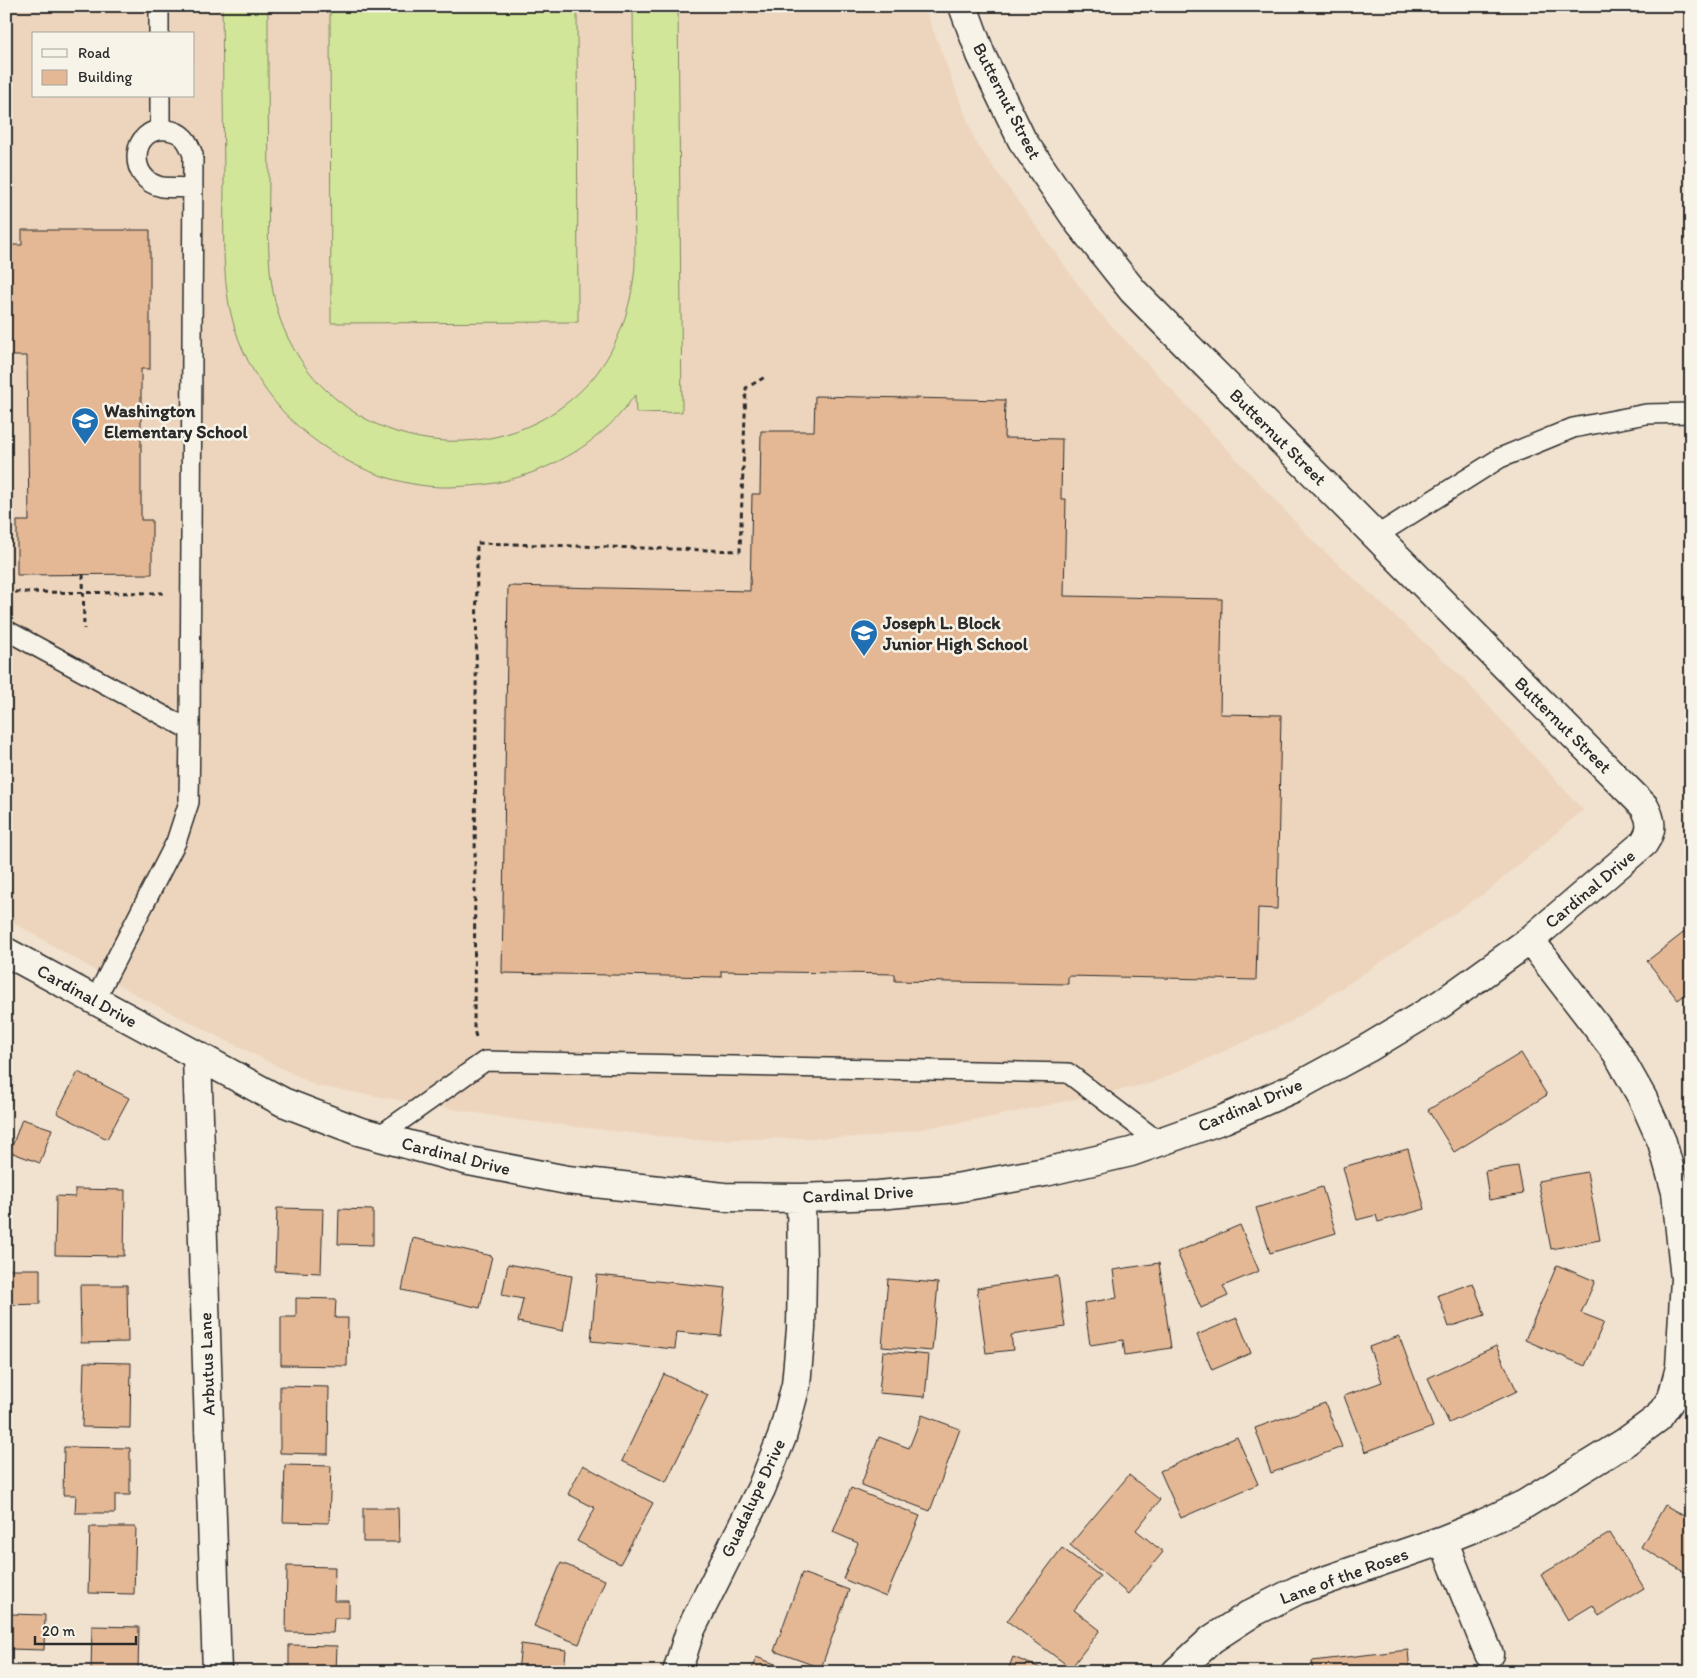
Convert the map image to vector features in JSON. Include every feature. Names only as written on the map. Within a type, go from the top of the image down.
[{"type":"street","name":"Butternut Street","points":[[963,6],[980,55],[1022,140],[1080,223],[1133,291],[1644,806],[1651,824]]},
{"type":"street","name":"Cardinal Drive","points":[[6,952],[283,1102],[358,1131],[469,1161],[567,1180],[724,1197],[801,1198],[878,1195],[956,1188],[1045,1172],[1132,1152],[1224,1119],[1298,1086],[1368,1048],[1441,1004],[1530,940],[1644,843],[1650,834],[1651,824]]},
{"type":"street","points":[[1530,940],[1618,1053],[1644,1099],[1662,1142],[1676,1192],[1685,1279],[1680,1368],[1681,1404]]},
{"type":"street","name":"Arbutus Lane","points":[[197,1057],[217,1672]]},
{"type":"street","name":"Guadalupe Drive","points":[[677,1672],[690,1631],[761,1489],[784,1428],[796,1385],[801,1329],[801,1198]]},
{"type":"street","name":"Lane of the Roses","points":[[1176,1672],[1212,1639],[1252,1613],[1298,1590],[1444,1540],[1525,1504],[1616,1448],[1681,1404]]},
{"type":"street","points":[[1444,1540],[1489,1654]]},
{"type":"lane","points":[[159,6],[159,32]]},
{"type":"lane","points":[[160,98],[160,129]]},
{"type":"lane","points":[[95,1000],[176,842],[189,802],[190,730],[193,188],[193,155],[187,140],[174,131],[160,129],[146,134],[139,145],[136,158],[139,171],[147,180],[160,186],[193,188]]},
{"type":"lane","points":[[1376,536],[1500,458],[1573,428],[1646,414],[1691,414]]},
{"type":"lane","points":[[6,630],[190,730]]},
{"type":"lane","points":[[379,1136],[484,1061],[1068,1073],[1159,1142]]},
{"type":"path","points":[[484,1061],[474,1030],[477,543],[740,552],[746,388],[766,376]]},
{"type":"path","points":[[83,574],[84,629]]},
{"type":"path","points":[[6,592],[163,593]]},
{"type":"shaded area","points":[[6,6],[924,6],[976,143],[1096,309],[1313,541],[1464,679],[1583,810],[1488,891],[1292,1021],[1152,1083],[987,1118],[871,1137],[692,1140],[518,1120],[317,1086],[140,997],[6,918]]},
{"type":"green space","points":[[222,6],[268,6],[269,258],[274,299],[288,338],[314,377],[347,408],[387,428],[429,439],[473,440],[516,431],[557,410],[592,379],[617,339],[631,295],[635,265],[633,6],[678,6],[682,412],[636,413],[635,395],[621,413],[593,439],[554,464],[510,480],[472,486],[434,487],[402,482],[357,466],[309,436],[291,420],[260,382],[248,361],[231,316],[225,278],[224,249]]},
{"type":"green space","points":[[330,6],[577,6],[578,322],[331,323]]},
{"type":"building","name":"Washington Elementary School","points":[[22,230],[150,230],[150,369],[141,369],[141,520],[152,520],[152,574],[17,575],[17,521],[29,521],[27,356],[6,356],[6,245],[22,245]]},
{"type":"building","name":"Joseph L. Block Junior High School","points":[[815,396],[1005,400],[1004,438],[1062,439],[1061,499],[1066,499],[1064,596],[1222,599],[1220,714],[1281,715],[1277,909],[1258,908],[1256,980],[1068,976],[1068,984],[895,981],[895,974],[721,971],[721,977],[502,973],[508,586],[750,591],[752,494],[760,494],[761,431],[814,431]]},
{"type":"building","points":[[1691,927],[1691,990],[1678,1000],[1647,961]]},
{"type":"building","points":[[6,1041],[11,1042],[9,1079],[6,1078]]},
{"type":"building","points":[[1521,1053],[1547,1095],[1454,1152],[1428,1110]]},
{"type":"building","points":[[78,1072],[129,1098],[107,1139],[57,1113]]},
{"type":"building","points":[[22,1119],[52,1129],[40,1163],[10,1152]]},
{"type":"building","points":[[1408,1149],[1425,1209],[1378,1222],[1376,1215],[1357,1220],[1343,1167]]},
{"type":"building","points":[[1518,1166],[1523,1194],[1489,1200],[1485,1171]]},
{"type":"building","points":[[1587,1172],[1600,1240],[1551,1249],[1538,1181]]},
{"type":"building","points":[[1322,1187],[1336,1233],[1270,1253],[1256,1208]]},
{"type":"building","points":[[75,1189],[125,1190],[124,1256],[55,1255],[56,1196],[75,1197]]},
{"type":"building","points":[[277,1208],[323,1209],[321,1273],[275,1271]]},
{"type":"building","points":[[339,1209],[373,1210],[373,1245],[338,1244]]},
{"type":"building","points":[[1240,1225],[1259,1271],[1223,1286],[1228,1296],[1201,1308],[1177,1252]]},
{"type":"building","points":[[413,1238],[492,1256],[480,1308],[402,1290]]},
{"type":"building","points":[[1159,1263],[1171,1348],[1125,1355],[1123,1340],[1090,1345],[1084,1303],[1117,1298],[1113,1270]]},
{"type":"building","points":[[508,1264],[572,1276],[563,1331],[518,1322],[523,1299],[502,1295]]},
{"type":"building","points":[[1557,1265],[1595,1281],[1581,1313],[1604,1322],[1585,1366],[1525,1340]]},
{"type":"building","points":[[6,1269],[40,1269],[40,1304],[6,1305]]},
{"type":"building","points":[[597,1275],[726,1288],[721,1336],[677,1332],[675,1349],[591,1341]]},
{"type":"building","points":[[1058,1276],[1065,1327],[1011,1335],[1013,1350],[986,1353],[977,1288]]},
{"type":"building","points":[[888,1279],[938,1283],[932,1351],[882,1347]]},
{"type":"building","points":[[1473,1283],[1485,1315],[1449,1327],[1438,1295]]},
{"type":"building","points":[[80,1285],[127,1285],[128,1342],[81,1343]]},
{"type":"building","points":[[296,1298],[336,1299],[335,1318],[348,1318],[347,1366],[281,1365],[281,1317],[296,1317]]},
{"type":"building","points":[[1237,1318],[1251,1353],[1212,1370],[1197,1335]]},
{"type":"building","points":[[1399,1336],[1433,1427],[1365,1452],[1344,1396],[1382,1382],[1369,1347]]},
{"type":"building","points":[[1496,1346],[1517,1391],[1449,1423],[1428,1378]]},
{"type":"building","points":[[883,1351],[929,1355],[925,1397],[879,1393]]},
{"type":"building","points":[[84,1362],[131,1363],[130,1428],[82,1427]]},
{"type":"building","points":[[664,1374],[708,1395],[666,1482],[622,1461]]},
{"type":"building","points":[[280,1386],[329,1387],[328,1454],[280,1453]]},
{"type":"building","points":[[1325,1403],[1342,1447],[1271,1473],[1255,1428]]},
{"type":"building","points":[[922,1415],[960,1429],[930,1511],[861,1485],[879,1437],[909,1448]]},
{"type":"building","points":[[1237,1437],[1258,1484],[1181,1518],[1160,1471]]},
{"type":"building","points":[[64,1447],[130,1448],[130,1495],[115,1495],[115,1513],[75,1513],[76,1495],[63,1495]]},
{"type":"building","points":[[285,1465],[331,1466],[329,1523],[283,1522]]},
{"type":"building","points":[[583,1465],[653,1503],[620,1564],[577,1541],[595,1508],[568,1494]]},
{"type":"building","points":[[1129,1475],[1160,1500],[1136,1530],[1163,1552],[1128,1594],[1070,1545]]},
{"type":"building","points":[[851,1488],[920,1516],[886,1597],[843,1579],[858,1543],[833,1532]]},
{"type":"building","points":[[1665,1505],[1691,1520],[1691,1576],[1641,1547]]},
{"type":"building","points":[[363,1508],[398,1508],[399,1542],[363,1542]]},
{"type":"building","points":[[90,1527],[136,1527],[134,1594],[88,1593]]},
{"type":"building","points":[[1610,1533],[1644,1588],[1599,1616],[1593,1605],[1568,1620],[1541,1575]]},
{"type":"building","points":[[1062,1548],[1100,1576],[1074,1610],[1100,1630],[1071,1668],[1007,1621]]},
{"type":"building","points":[[561,1563],[605,1580],[579,1644],[534,1626]]},
{"type":"building","points":[[287,1566],[335,1567],[334,1601],[349,1601],[349,1618],[334,1618],[333,1633],[286,1632]]},
{"type":"building","points":[[802,1573],[849,1590],[821,1668],[774,1651]]},
{"type":"building","points":[[11,1614],[45,1615],[44,1650],[10,1649]]},
{"type":"building","points":[[92,1626],[139,1627],[138,1672],[91,1672]]},
{"type":"building","points":[[521,1644],[566,1650],[564,1672],[518,1672]]},
{"type":"building","points":[[289,1645],[337,1646],[336,1672],[289,1672]]},
{"type":"building","points":[[1408,1650],[1410,1672],[1313,1672],[1312,1661]]},
{"type":"building","points":[[756,1657],[797,1672],[751,1672]]},
{"type":"building","points":[[1013,1657],[1050,1672],[1007,1672]]},
{"type":"place","name":"Washington Elementary School","points":[[85,445]]},
{"type":"place","name":"Joseph L. Block Junior High School","points":[[864,657]]}]
